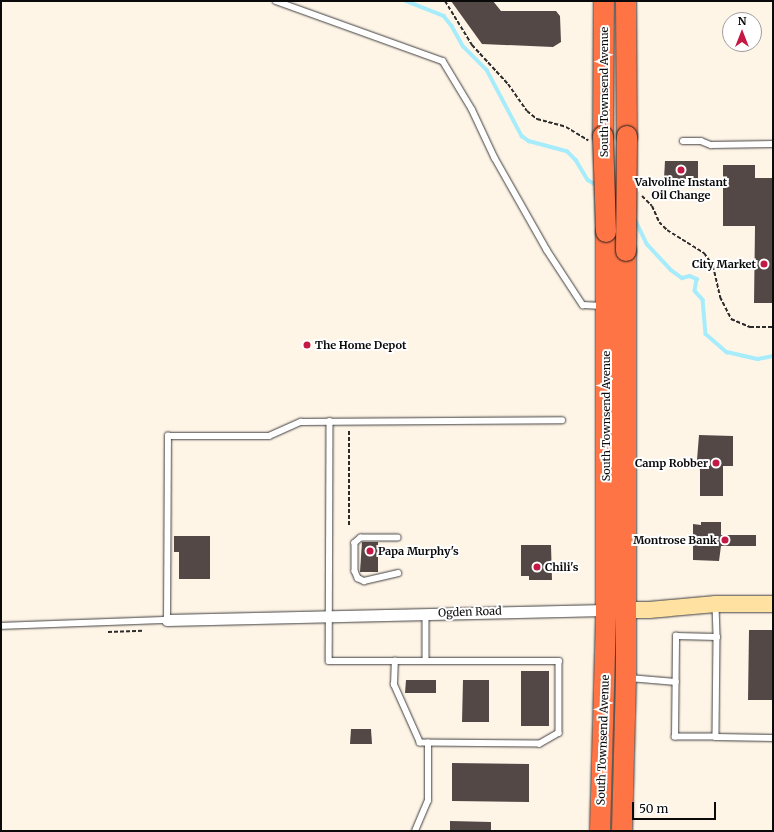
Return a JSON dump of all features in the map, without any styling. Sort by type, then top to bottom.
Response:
[{"type":"highway","name":"South Townsend Avenue","points":[[600,831],[606,610],[606,232],[603,136],[604,1]]},
{"type":"highway","name":"South Townsend Avenue","points":[[622,831],[627,610],[626,1]]},
{"type":"street","name":"Ogden Road","points":[[167,620],[426,613],[650,610],[716,604],[773,604]]},
{"type":"lane","points":[[276,1],[443,61],[472,109],[495,158],[544,244],[583,305],[606,306]]},
{"type":"lane","points":[[683,141],[701,141],[711,145],[773,144]]},
{"type":"lane","points":[[1,626],[167,620],[168,436],[269,436],[301,422],[562,420]]},
{"type":"lane","points":[[330,421],[329,661],[395,661],[559,661],[559,733],[540,744],[420,743],[394,685],[395,661]]},
{"type":"lane","points":[[398,538],[361,538],[355,543],[354,554],[355,571],[358,578],[364,581],[398,573]]},
{"type":"lane","points":[[716,604],[716,737]]},
{"type":"lane","points":[[426,613],[426,661]]},
{"type":"lane","points":[[717,637],[676,636],[675,737],[773,738]]},
{"type":"lane","points":[[626,678],[676,682]]},
{"type":"lane","points":[[415,831],[428,801],[428,744]]},
{"type":"path","points":[[349,525],[350,421]]},
{"type":"building","points":[[451,1],[493,1],[501,11],[556,11],[560,16],[561,42],[553,47],[482,44]]},
{"type":"building","name":"Valvoline Instant Oil Change","points":[[665,161],[698,161],[698,179],[664,179]]},
{"type":"building","name":"City Market","points":[[723,165],[755,165],[755,178],[773,178],[773,303],[754,303],[755,226],[723,226]]},
{"type":"building","name":"Camp Robber","points":[[699,435],[733,436],[733,466],[723,466],[723,496],[700,496],[700,471],[699,460],[697,460]]},
{"type":"building","name":"Montrose Bank","points":[[701,522],[721,522],[721,535],[756,535],[756,546],[721,546],[719,561],[693,560],[693,524],[701,525]]},
{"type":"building","points":[[174,536],[210,536],[210,579],[179,579],[179,552],[174,552]]},
{"type":"building","name":"Papa Murphy's","points":[[362,542],[378,542],[378,572],[360,572]]},
{"type":"building","name":"Chili's","points":[[521,545],[551,545],[552,580],[529,580],[529,576],[521,576]]},
{"type":"building","points":[[749,630],[773,630],[773,700],[748,700]]},
{"type":"building","points":[[521,671],[549,671],[549,726],[521,726]]},
{"type":"building","points":[[406,680],[436,680],[436,693],[405,693]]},
{"type":"building","points":[[463,680],[489,680],[489,722],[462,722]]},
{"type":"building","points":[[351,729],[371,729],[372,744],[350,744]]},
{"type":"building","points":[[452,763],[529,764],[529,802],[452,801]]},
{"type":"building","points":[[450,821],[491,822],[491,831],[450,831]]},
{"type":"waterway","points":[[406,1],[444,16],[452,26],[463,46],[487,70],[522,136],[529,141],[567,151],[576,160],[588,180],[598,186]]},
{"type":"waterway","points":[[634,217],[647,244],[671,270],[682,278],[690,276],[697,279],[695,291],[703,300],[706,334],[727,352],[758,359],[773,356]]},
{"type":"place","name":"Valvoline Instant Oil Change","points":[[681,170]]},
{"type":"place","name":"City Market","points":[[764,264]]},
{"type":"place","name":"The Home Depot","points":[[307,345]]},
{"type":"place","name":"Camp Robber","points":[[716,463]]},
{"type":"place","name":"Montrose Bank","points":[[725,540]]},
{"type":"place","name":"Papa Murphy's","points":[[370,551]]},
{"type":"place","name":"Chili's","points":[[537,567]]}]
